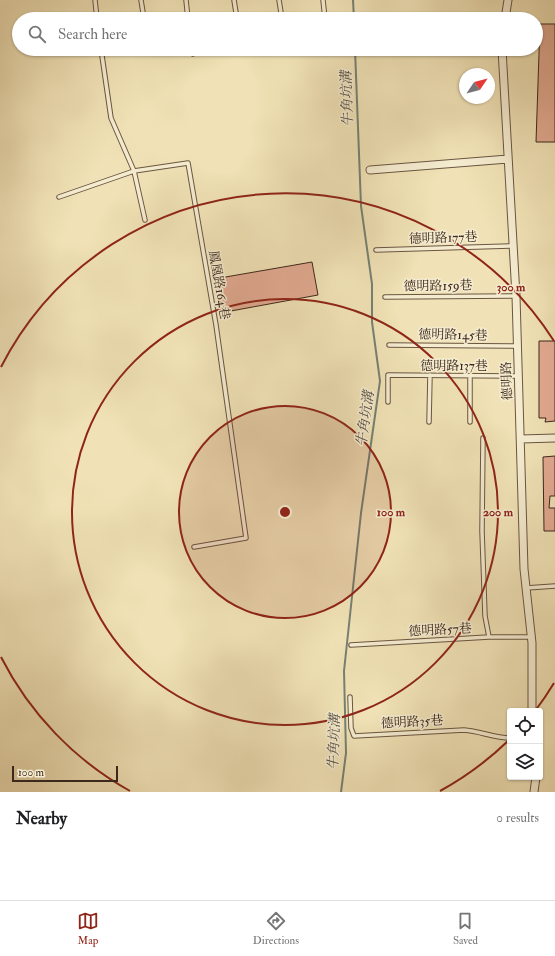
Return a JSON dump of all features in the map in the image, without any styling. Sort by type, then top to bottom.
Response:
[{"type":"street","points":[[506,12],[508,0]]},
{"type":"street","name":"德明路","points":[[502,56],[516,296],[526,588],[533,675],[532,708]]},
{"type":"street","points":[[370,170],[508,159]]},
{"type":"street","points":[[521,438],[555,438]]},
{"type":"street","points":[[534,792],[536,780]]},
{"type":"lane","points":[[94,0],[96,12]]},
{"type":"lane","points":[[141,0],[143,12]]},
{"type":"lane","points":[[186,0],[187,12]]},
{"type":"lane","points":[[234,0],[236,12]]},
{"type":"lane","points":[[279,0],[281,12]]},
{"type":"lane","points":[[323,0],[324,12]]},
{"type":"lane","points":[[102,56],[111,118],[134,171],[145,220]]},
{"type":"lane","name":"鳳凰路164巷","points":[[134,171],[188,164],[216,325],[246,538],[194,547]]},
{"type":"lane","points":[[59,197],[134,171]]},
{"type":"lane","name":"德明路177巷","points":[[376,250],[512,246]]},
{"type":"lane","name":"德明路159巷","points":[[385,297],[516,296]]},
{"type":"lane","name":"德明路145巷","points":[[389,345],[518,346]]},
{"type":"lane","name":"德明路137巷","points":[[388,402],[388,375],[519,376]]},
{"type":"lane","points":[[429,422],[430,375]]},
{"type":"lane","points":[[470,376],[470,422]]},
{"type":"lane","points":[[483,438],[482,531],[485,616],[489,637]]},
{"type":"lane","points":[[526,588],[555,586]]},
{"type":"lane","name":"德明路57巷","points":[[351,645],[489,637],[531,637]]},
{"type":"lane","name":"德明路35巷","points":[[350,697],[354,736],[464,730],[482,732],[496,738],[507,738]]},
{"type":"building","points":[[543,24],[555,24],[555,142],[536,142],[539,56],[543,56]]},
{"type":"building","points":[[312,262],[318,295],[220,313],[214,279]]},
{"type":"building","points":[[539,341],[555,341],[555,421],[545,422],[546,418],[539,418]]},
{"type":"building","points":[[555,456],[555,496],[550,496],[549,508],[555,508],[555,531],[544,531],[543,457]]},
{"type":"waterway","name":"牛角坑溝","points":[[353,0],[354,12]]},
{"type":"waterway","name":"牛角坑溝","points":[[341,792],[346,753],[344,671],[361,513],[380,381],[372,322],[372,284],[361,206],[355,56]]}]
